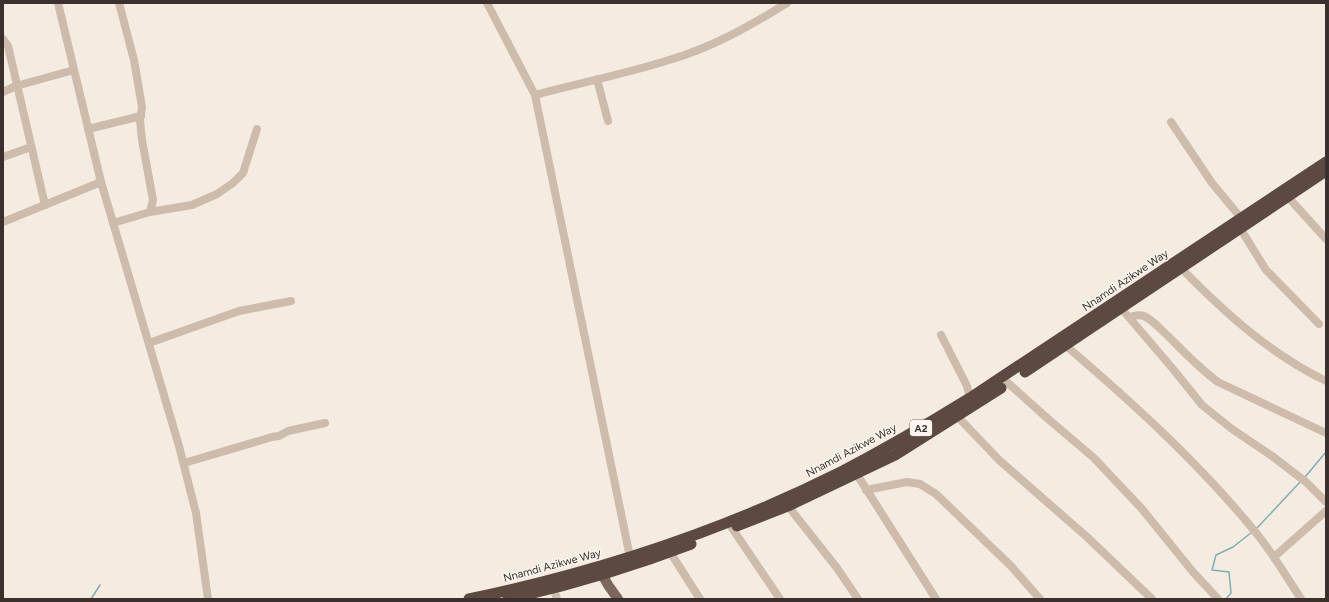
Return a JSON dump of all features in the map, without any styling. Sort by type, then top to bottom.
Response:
[{"type":"highway","name":"Nnamdi Azikwe Way","points":[[508,599],[556,594],[602,574],[670,552],[788,506],[895,455],[1008,383],[1181,268],[1326,162]]},
{"type":"highway","name":"Nnamdi Azikwe Way","points":[[469,599],[527,587],[585,571],[685,539],[790,496],[841,472],[970,398],[1241,223],[1288,196],[1326,171]]},
{"type":"main road","points":[[602,574],[618,599]]},
{"type":"street","points":[[58,3],[101,182],[184,463],[196,513],[208,599]]},
{"type":"street","points":[[119,3],[134,60],[142,107],[142,140],[153,200],[150,212]]},
{"type":"street","points":[[487,3],[535,95],[630,557]]},
{"type":"street","points":[[535,95],[670,60],[707,46],[753,24],[787,3]]},
{"type":"street","points":[[3,39],[8,46],[16,86],[45,205]]},
{"type":"street","points":[[3,92],[16,86],[74,70]]},
{"type":"street","points":[[597,79],[608,121]]},
{"type":"street","points":[[88,129],[141,116]]},
{"type":"street","points":[[1171,122],[1241,223],[1266,270],[1319,324]]},
{"type":"street","points":[[113,223],[150,212],[192,204],[218,194],[233,183],[243,173],[257,129]]},
{"type":"street","points":[[3,157],[31,146]]},
{"type":"street","points":[[3,222],[101,182]]},
{"type":"street","points":[[1288,196],[1326,239]]},
{"type":"street","points":[[1181,268],[1215,303],[1254,335],[1285,358],[1326,381]]},
{"type":"street","points":[[149,343],[239,311],[291,302]]},
{"type":"street","points":[[1121,308],[1202,405],[1232,429],[1272,456],[1306,482],[1326,502]]},
{"type":"street","points":[[1129,317],[1138,315],[1144,316],[1151,320],[1187,355],[1218,382],[1324,433]]},
{"type":"street","points":[[942,334],[970,398]]},
{"type":"street","points":[[1065,345],[1117,389],[1171,441],[1223,495],[1257,534],[1301,599]]},
{"type":"street","points":[[1008,383],[1094,458],[1142,508],[1193,572],[1218,599]]},
{"type":"street","points":[[957,416],[998,460],[1087,537],[1152,599]]},
{"type":"street","points":[[184,463],[279,436],[288,431],[325,423]]},
{"type":"street","points":[[856,474],[936,599]]},
{"type":"street","points":[[866,490],[907,482],[920,484],[936,494],[1011,566],[1040,599]]},
{"type":"street","points":[[788,506],[832,562],[858,599]]},
{"type":"street","points":[[1274,557],[1326,511]]},
{"type":"street","points":[[732,528],[780,599]]},
{"type":"street","points":[[670,552],[700,599]]},
{"type":"waterway","points":[[1326,414],[1326,429]]},
{"type":"waterway","points":[[1305,477],[1326,452]]},
{"type":"waterway","points":[[1257,528],[1301,481]]},
{"type":"waterway","points":[[1226,599],[1231,593],[1229,572],[1212,570],[1216,555],[1233,547],[1252,532]]},
{"type":"waterway","points":[[91,599],[100,585]]}]
